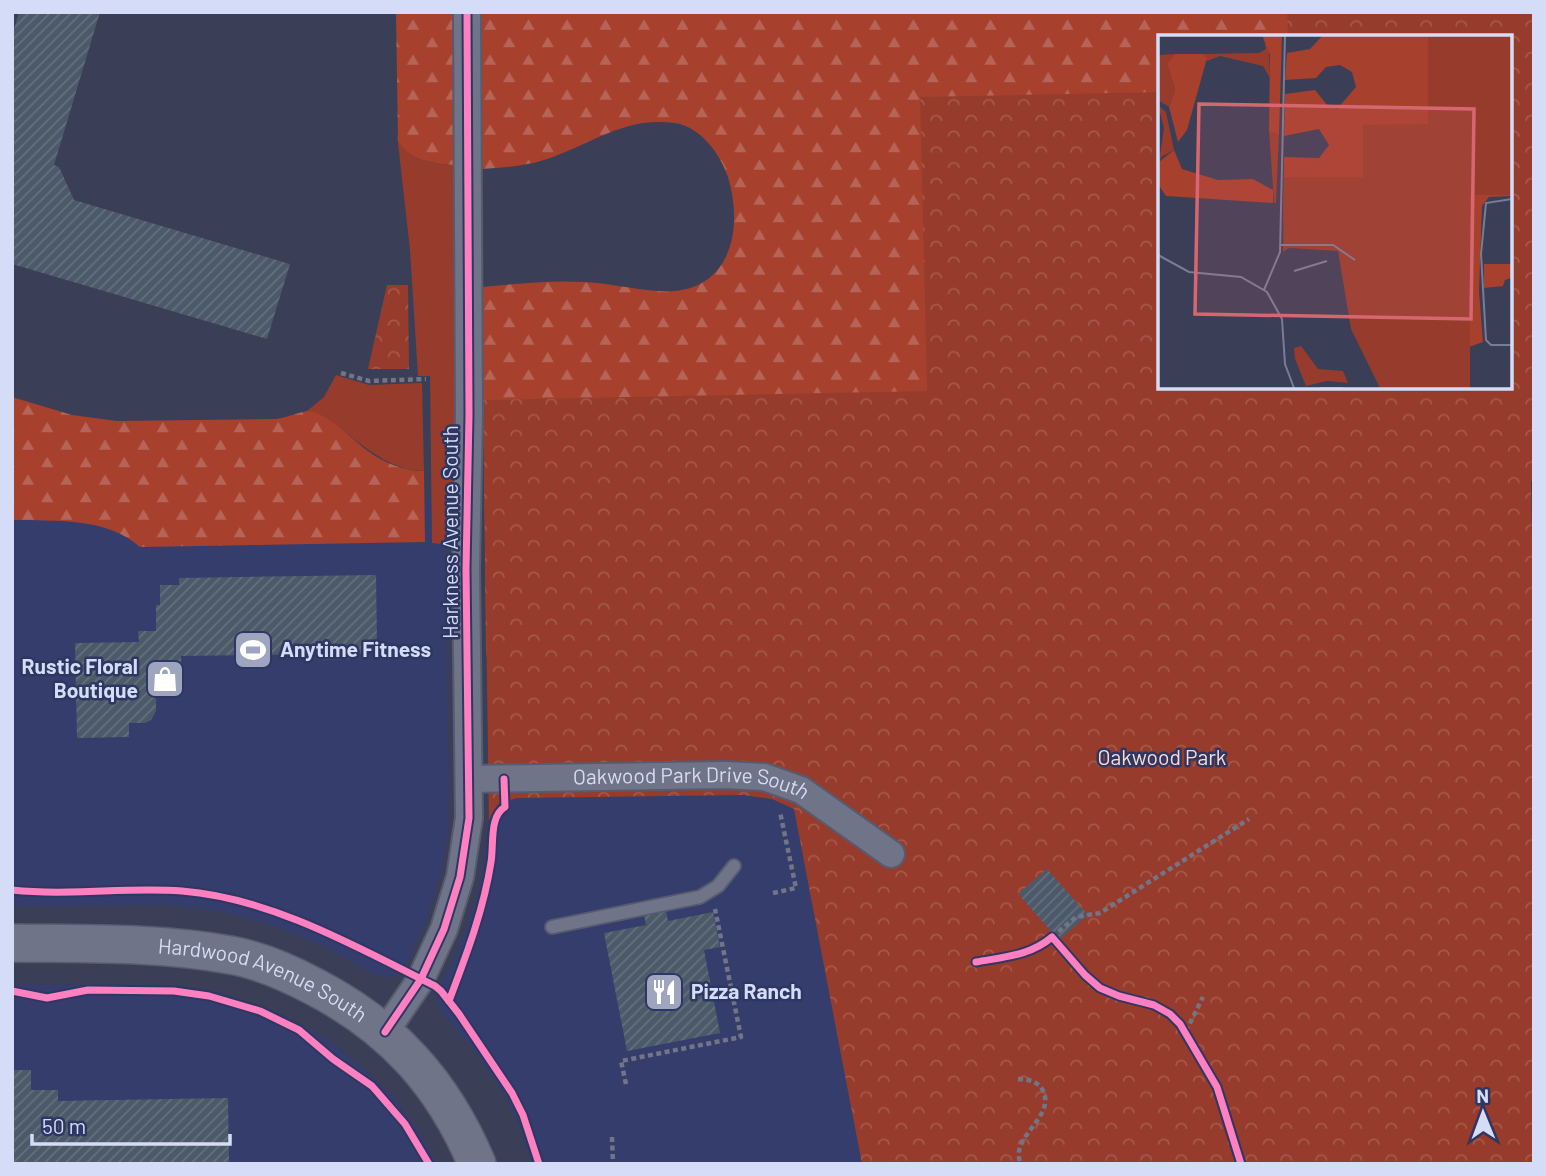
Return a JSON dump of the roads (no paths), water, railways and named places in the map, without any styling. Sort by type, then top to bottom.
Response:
[{"type":"street","name":"Harkness Avenue South","points":[[385,1032],[427,969],[452,907],[467,835],[470,779],[466,569],[469,415],[467,12]]},
{"type":"street","name":"Oakwood Park Drive South","points":[[470,779],[764,776],[801,790],[891,855]]},
{"type":"street","name":"Hardwood Avenue South","points":[[12,943],[156,946],[233,956],[296,976],[341,1000],[385,1032],[428,1078],[450,1110],[477,1164]]},
{"type":"lane","points":[[552,926],[700,897],[718,886],[734,866]]},
{"type":"place","name":"Anytime Fitness","points":[[253,650]]},
{"type":"place","name":"Rustic Floral Boutique","points":[[165,679]]},
{"type":"place","name":"Pizza Ranch","points":[[664,992]]},
{"type":"park label","name":"Oakwood Park","points":[[1162,758]]}]
